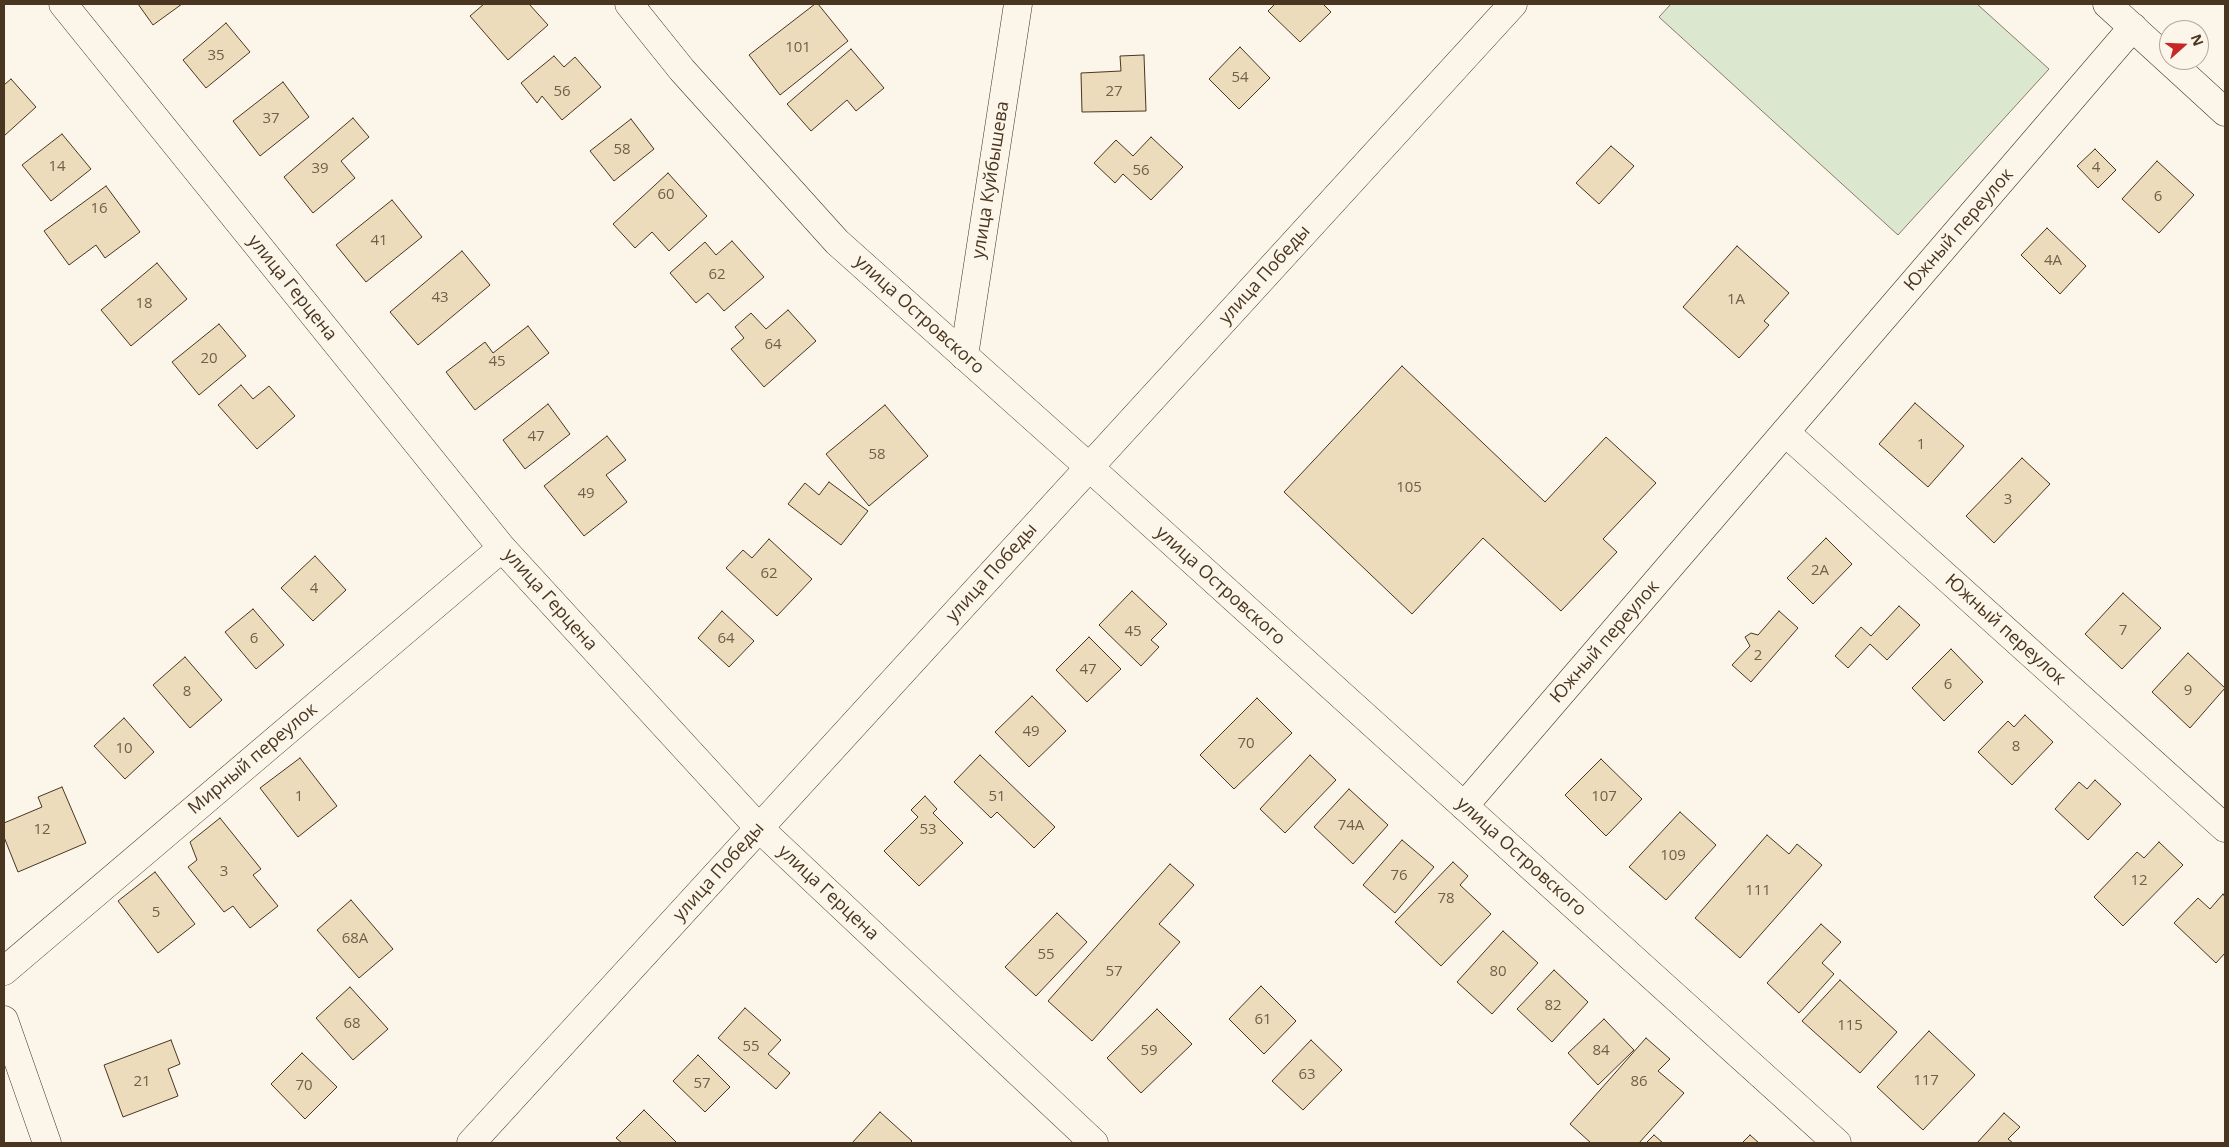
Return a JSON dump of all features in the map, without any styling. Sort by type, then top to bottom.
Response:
[{"type":"street","name":"улица Герцена","points":[[63,4],[502,548],[759,828],[1094,1143]]},
{"type":"street","name":"улица Островского","points":[[629,4],[682,70],[838,242],[1837,1143]]},
{"type":"street","name":"улица Куйбышева","points":[[964,356],[1018,4]]},
{"type":"street","name":"улица Победы","points":[[471,1143],[1513,4]]},
{"type":"street","points":[[2107,4],[2225,112]]},
{"type":"street","name":"Южный переулок","points":[[1464,806],[2133,27]]},
{"type":"street","name":"Южный переулок","points":[[1785,432],[2225,828]]},
{"type":"street","name":"Мирный переулок","points":[[4,971],[502,548]]},
{"type":"street","points":[[4,1020],[47,1143]]},
{"type":"green space","points":[[1671,4],[1977,4],[2049,69],[1898,235],[1659,17]]},
{"type":"building","points":[[138,4],[182,4],[153,25]]},
{"type":"building","points":[[484,4],[529,4],[548,25],[508,60],[470,16]]},
{"type":"building","points":[[815,4],[818,4],[848,41],[780,95],[749,55]]},
{"type":"building","points":[[1275,4],[1323,4],[1331,12],[1300,42],[1268,11]]},
{"type":"building","points":[[226,23],[250,52],[206,88],[183,60]]},
{"type":"building","points":[[1240,47],[1270,78],[1239,109],[1209,79]]},
{"type":"building","points":[[851,49],[884,88],[856,111],[847,100],[811,131],[787,104]]},
{"type":"building","points":[[1144,55],[1146,111],[1082,112],[1081,73],[1121,71],[1120,56]]},
{"type":"building","points":[[554,56],[564,67],[575,57],[601,87],[562,120],[542,96],[537,103],[521,83]]},
{"type":"building","points":[[11,79],[36,107],[4,136],[4,85]]},
{"type":"building","points":[[283,82],[309,117],[260,156],[233,121]]},
{"type":"building","points":[[353,118],[369,137],[341,161],[355,178],[313,213],[284,177]]},
{"type":"building","points":[[631,119],[654,149],[614,181],[590,151]]},
{"type":"building","points":[[62,134],[91,169],[51,201],[22,165]]},
{"type":"building","points":[[1151,137],[1183,167],[1151,200],[1123,174],[1115,183],[1094,163],[1116,140],[1133,156]]},
{"type":"building","points":[[1611,146],[1634,166],[1599,204],[1576,183]]},
{"type":"building","points":[[2095,149],[2116,170],[2098,188],[2077,166]]},
{"type":"building","points":[[2157,161],[2194,195],[2159,233],[2122,199]]},
{"type":"building","points":[[668,173],[707,216],[669,251],[652,232],[635,248],[613,224]]},
{"type":"building","points":[[106,186],[140,232],[105,258],[96,245],[69,265],[44,231]]},
{"type":"building","points":[[392,200],[422,237],[366,282],[336,245]]},
{"type":"building","points":[[2047,228],[2086,266],[2060,294],[2021,255]]},
{"type":"building","points":[[732,241],[764,277],[724,311],[708,293],[696,303],[670,273],[705,242],[716,255]]},
{"type":"building","points":[[1737,246],[1789,293],[1764,321],[1769,325],[1739,358],[1683,307]]},
{"type":"building","points":[[462,251],[490,285],[418,345],[390,312]]},
{"type":"building","points":[[157,263],[187,299],[131,346],[101,310]]},
{"type":"building","points":[[788,310],[816,341],[764,387],[731,349],[744,338],[735,327],[751,313],[766,329]]},
{"type":"building","points":[[219,324],[246,356],[199,395],[172,362]]},
{"type":"building","points":[[528,326],[549,353],[475,410],[446,372],[485,342],[493,353]]},
{"type":"building","points":[[1402,366],[1545,502],[1606,437],[1656,483],[1603,539],[1617,552],[1561,611],[1483,538],[1412,614],[1284,492]]},
{"type":"building","points":[[241,385],[253,399],[269,386],[295,416],[257,449],[218,405]]},
{"type":"building","points":[[1915,403],[1964,446],[1928,487],[1879,444]]},
{"type":"building","points":[[548,404],[570,434],[525,469],[503,440]]},
{"type":"building","points":[[885,405],[928,456],[869,506],[826,454]]},
{"type":"building","points":[[607,436],[626,460],[606,475],[627,502],[584,536],[544,486]]},
{"type":"building","points":[[2022,458],[2050,484],[1994,543],[1966,516]]},
{"type":"building","points":[[829,482],[868,511],[841,545],[788,504],[805,483],[819,495]]},
{"type":"building","points":[[1826,538],[1852,564],[1813,604],[1787,578]]},
{"type":"building","points":[[769,539],[812,579],[777,616],[726,568],[743,550],[752,558]]},
{"type":"building","points":[[315,556],[346,590],[313,621],[281,588]]},
{"type":"building","points":[[1132,591],[1167,624],[1151,640],[1159,647],[1141,666],[1099,625]]},
{"type":"building","points":[[2123,593],[2161,628],[2122,669],[2085,634]]},
{"type":"building","points":[[1899,606],[1920,625],[1887,660],[1870,644],[1848,668],[1835,656],[1861,627],[1871,636]]},
{"type":"building","points":[[253,609],[284,645],[256,669],[225,632]]},
{"type":"building","points":[[722,611],[754,641],[729,667],[698,638]]},
{"type":"building","points":[[1779,611],[1798,628],[1751,682],[1732,665],[1750,646],[1745,637],[1751,633],[1758,635]]},
{"type":"building","points":[[1089,637],[1121,669],[1087,702],[1056,670]]},
{"type":"building","points":[[1951,649],[1983,682],[1944,721],[1912,688]]},
{"type":"building","points":[[2188,653],[2225,688],[2190,728],[2152,692]]},
{"type":"building","points":[[185,657],[222,700],[190,728],[153,685]]},
{"type":"building","points":[[1032,696],[1066,731],[1029,767],[995,732]]},
{"type":"building","points":[[1257,698],[1292,733],[1234,789],[1200,755]]},
{"type":"building","points":[[2025,715],[2053,742],[2012,785],[1978,752],[2008,721],[2014,727]]},
{"type":"building","points":[[124,718],[154,752],[125,779],[94,746]]},
{"type":"building","points":[[980,755],[1055,827],[1034,848],[997,812],[991,818],[954,782]]},
{"type":"building","points":[[1310,755],[1336,780],[1285,833],[1260,809]]},
{"type":"building","points":[[300,758],[337,806],[298,837],[260,788]]},
{"type":"building","points":[[1601,759],[1642,799],[1606,836],[1565,795]]},
{"type":"building","points":[[2095,780],[2121,804],[2088,840],[2055,809],[2079,782],[2087,789]]},
{"type":"building","points":[[62,787],[86,843],[18,872],[4,837],[4,823],[42,807],[38,797]]},
{"type":"building","points":[[1349,789],[1388,825],[1353,864],[1314,827]]},
{"type":"building","points":[[925,796],[937,809],[933,813],[963,843],[919,886],[884,851],[918,817],[911,810]]},
{"type":"building","points":[[1680,812],[1716,845],[1666,900],[1629,867]]},
{"type":"building","points":[[220,818],[261,869],[253,875],[278,906],[250,928],[233,906],[224,912],[188,867],[197,860],[190,842]]},
{"type":"building","points":[[1767,835],[1789,854],[1797,844],[1822,865],[1740,958],[1695,918]]},
{"type":"building","points":[[1402,840],[1434,867],[1395,913],[1363,885]]},
{"type":"building","points":[[2159,842],[2183,865],[2123,926],[2094,897],[2137,852],[2144,858]]},
{"type":"building","points":[[1453,862],[1468,876],[1460,885],[1491,914],[1441,966],[1395,922]]},
{"type":"building","points":[[1170,864],[1194,885],[1159,924],[1180,942],[1092,1041],[1048,1001]]},
{"type":"building","points":[[155,872],[195,924],[158,953],[118,901]]},
{"type":"building","points":[[2223,894],[2225,897],[2225,953],[2216,963],[2174,923],[2198,898],[2210,909]]},
{"type":"building","points":[[351,900],[393,949],[359,978],[317,930]]},
{"type":"building","points":[[1057,913],[1087,942],[1036,996],[1005,967]]},
{"type":"building","points":[[1821,924],[1841,942],[1822,963],[1834,974],[1799,1013],[1767,983]]},
{"type":"building","points":[[1503,931],[1538,963],[1492,1014],[1457,982]]},
{"type":"building","points":[[1554,970],[1588,1002],[1552,1042],[1517,1009]]},
{"type":"building","points":[[1840,980],[1897,1032],[1860,1073],[1802,1021]]},
{"type":"building","points":[[1261,986],[1296,1021],[1264,1054],[1229,1019]]},
{"type":"building","points":[[350,987],[388,1029],[353,1060],[316,1018]]},
{"type":"building","points":[[745,1008],[781,1040],[768,1054],[790,1073],[776,1089],[718,1038]]},
{"type":"building","points":[[1157,1009],[1192,1044],[1141,1093],[1107,1058]]},
{"type":"building","points":[[1604,1019],[1634,1050],[1598,1085],[1568,1053]]},
{"type":"building","points":[[1929,1031],[1975,1075],[1923,1130],[1877,1087]]},
{"type":"building","points":[[1646,1038],[1670,1059],[1658,1071],[1684,1093],[1639,1143],[1591,1143],[1570,1124]]},
{"type":"building","points":[[171,1040],[180,1064],[168,1069],[178,1096],[123,1117],[104,1065]]},
{"type":"building","points":[[1311,1040],[1342,1070],[1303,1110],[1272,1081]]},
{"type":"building","points":[[302,1053],[337,1087],[305,1119],[271,1084]]},
{"type":"building","points":[[698,1055],[730,1087],[705,1112],[673,1081]]},
{"type":"building","points":[[644,1110],[677,1143],[622,1143],[616,1138]]},
{"type":"building","points":[[880,1112],[912,1141],[910,1143],[852,1143]]},
{"type":"building","points":[[2004,1113],[2020,1127],[2008,1139],[2013,1143],[1977,1143]]},
{"type":"building","points":[[1654,1135],[1663,1143],[1646,1143]]},
{"type":"building","points":[[1750,1135],[1759,1143],[1742,1143]]}]
